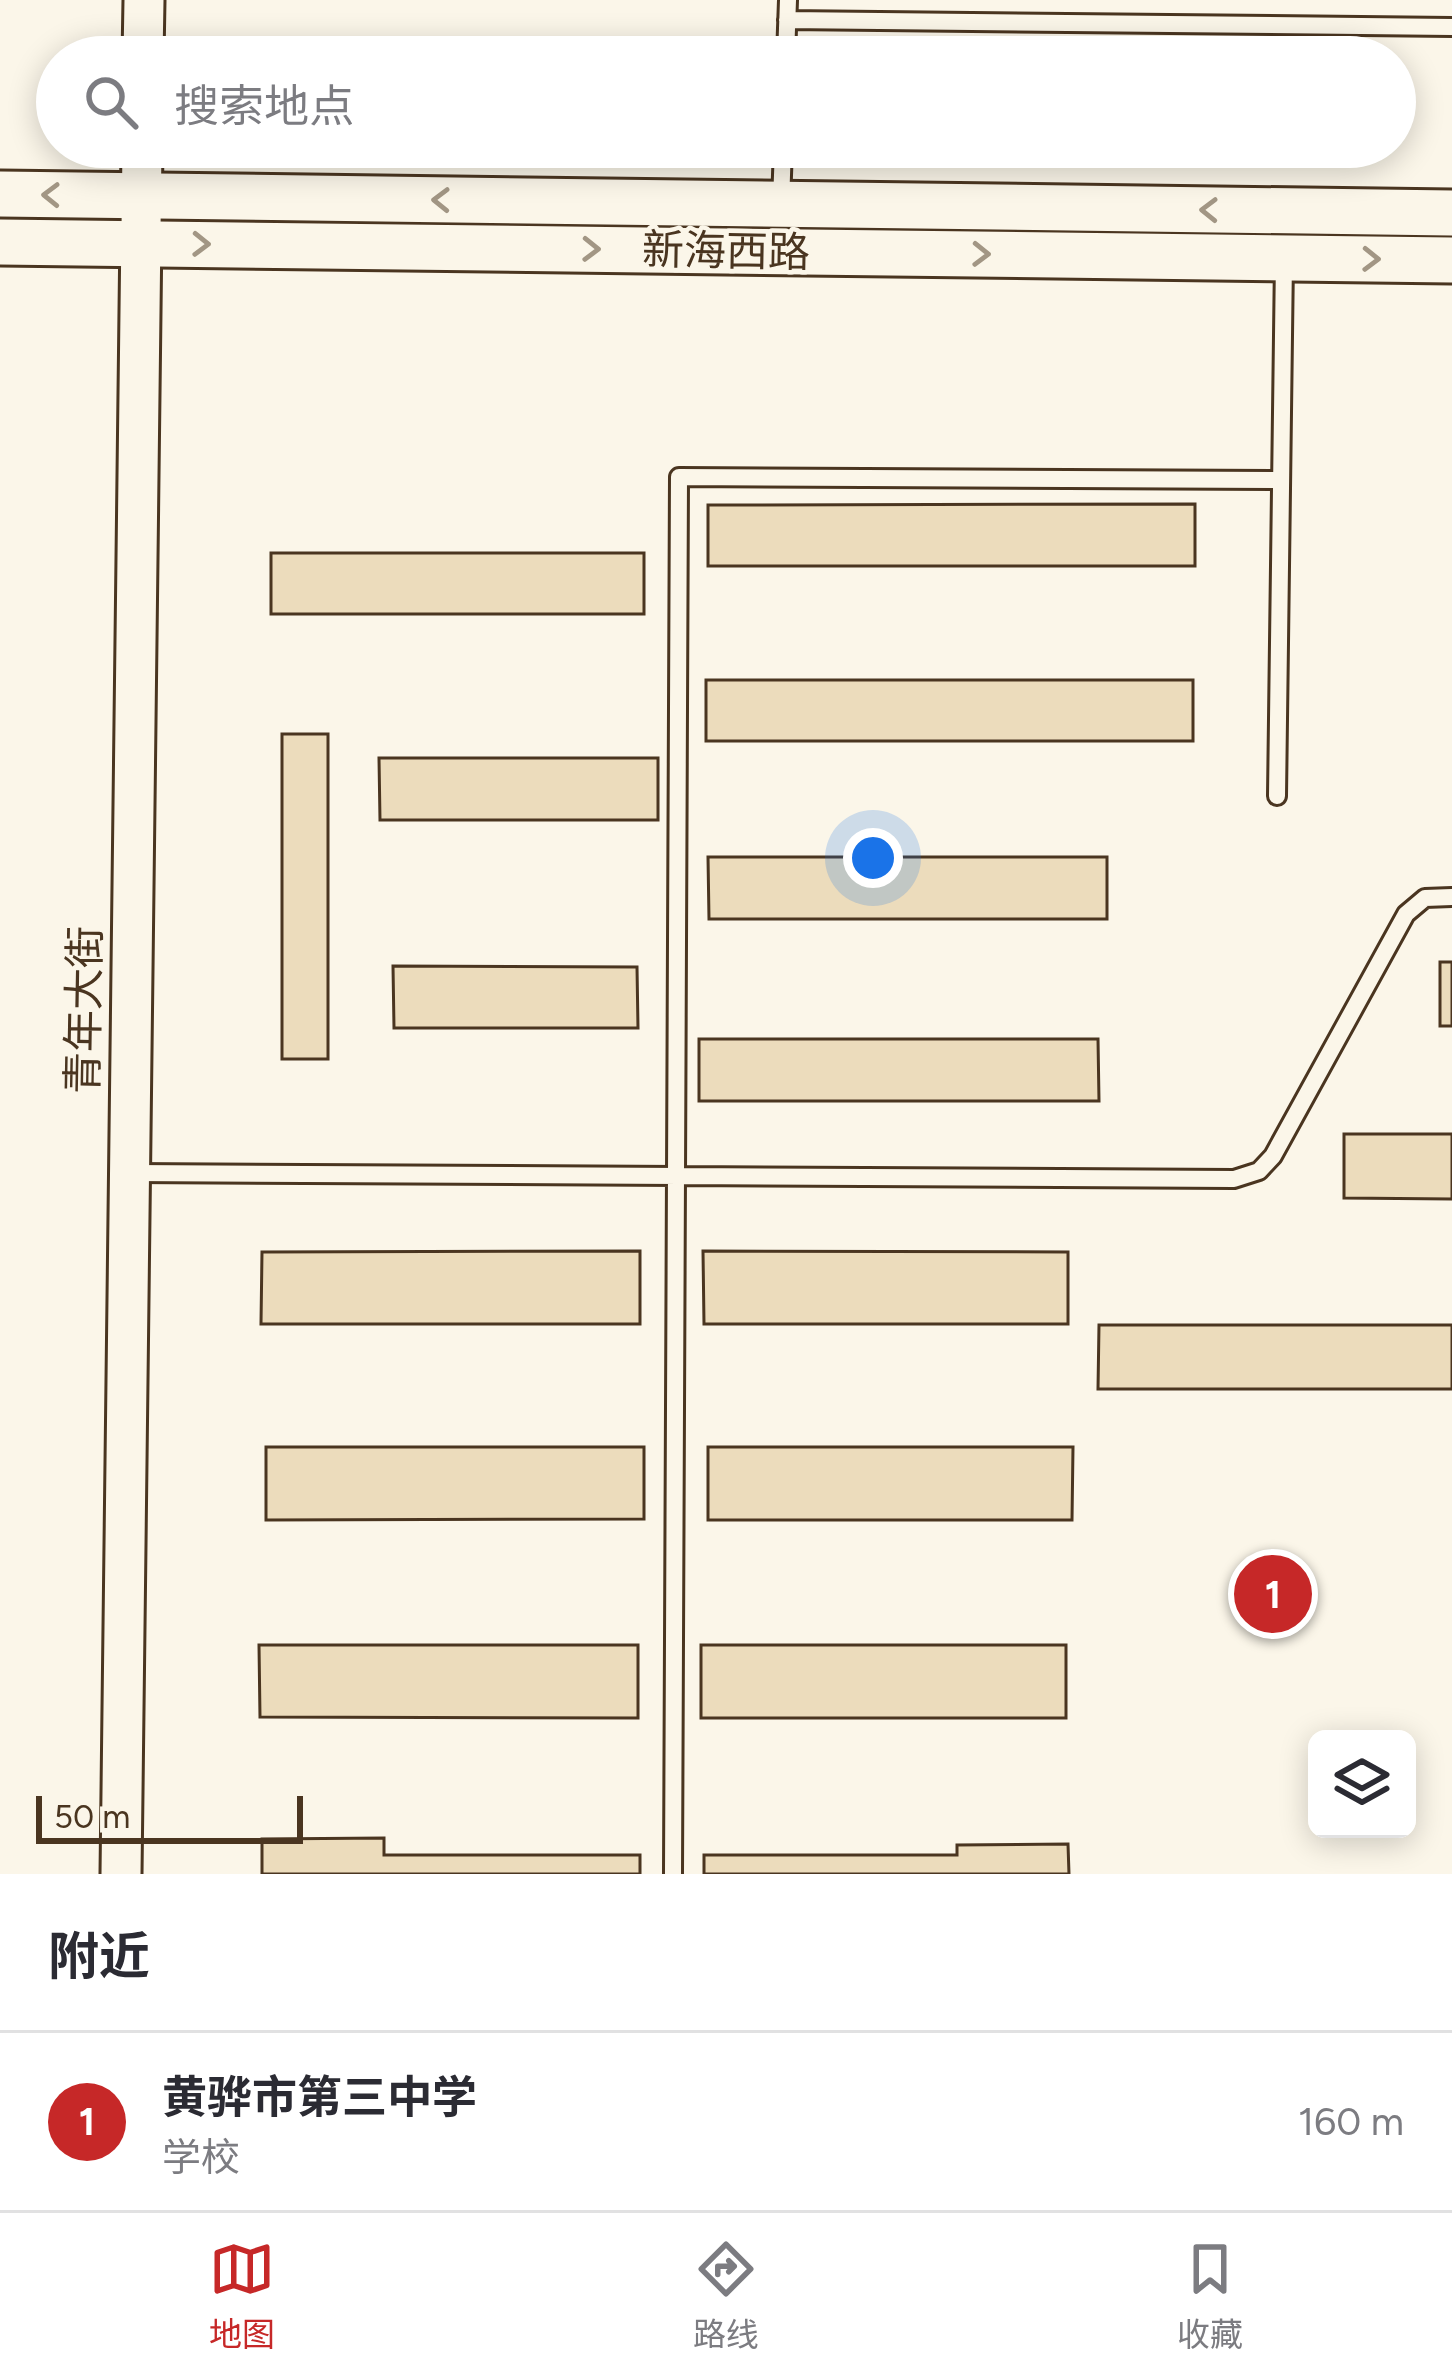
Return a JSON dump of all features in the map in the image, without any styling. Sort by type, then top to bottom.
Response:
[{"type":"main road","name":"新海西路","points":[[0,194],[1452,213]]},
{"type":"main road","name":"新海西路","points":[[0,242],[1452,260]]},
{"type":"street","points":[[143,36],[144,0]]},
{"type":"street","name":"青年大街","points":[[122,1874],[142,168]]},
{"type":"lane","points":[[787,36],[788,0]]},
{"type":"lane","points":[[788,20],[1452,27]]},
{"type":"lane","points":[[781,204],[782,168]]},
{"type":"lane","points":[[1277,796],[1284,258]]},
{"type":"lane","points":[[673,1874],[679,477],[1281,480]]},
{"type":"lane","points":[[130,1173],[1234,1179],[1259,1171],[1273,1156],[1406,914],[1425,898],[1452,897]]},
{"type":"building","points":[[1195,504],[1195,566],[708,566],[708,505]]},
{"type":"building","points":[[271,553],[644,553],[644,614],[271,614]]},
{"type":"building","points":[[706,680],[1193,680],[1193,741],[706,741]]},
{"type":"building","points":[[282,734],[328,734],[328,1059],[282,1059]]},
{"type":"building","points":[[379,758],[658,758],[658,820],[380,820]]},
{"type":"building","points":[[708,857],[1107,857],[1107,919],[709,919]]},
{"type":"building","points":[[1440,962],[1452,962],[1452,1026],[1440,1026]]},
{"type":"building","points":[[393,966],[637,967],[638,1028],[394,1028]]},
{"type":"building","points":[[699,1039],[1098,1039],[1099,1101],[699,1101]]},
{"type":"building","points":[[1344,1134],[1452,1134],[1452,1199],[1344,1198]]},
{"type":"building","points":[[640,1251],[640,1324],[261,1324],[262,1252]]},
{"type":"building","points":[[703,1251],[1068,1252],[1068,1324],[704,1324]]},
{"type":"building","points":[[1099,1325],[1452,1325],[1452,1389],[1098,1389]]},
{"type":"building","points":[[266,1447],[644,1447],[644,1519],[266,1520]]},
{"type":"building","points":[[708,1447],[1073,1447],[1072,1520],[708,1520]]},
{"type":"building","points":[[259,1645],[638,1645],[638,1718],[260,1717]]},
{"type":"building","points":[[701,1645],[1066,1645],[1066,1718],[701,1718]]},
{"type":"building","points":[[384,1838],[384,1855],[640,1855],[640,1874],[262,1874],[262,1839]]},
{"type":"building","points":[[1068,1844],[1069,1874],[704,1874],[704,1855],[957,1855],[957,1845]]},
{"type":"place","name":"黄骅市第三中学","points":[[1273,1594]]}]
